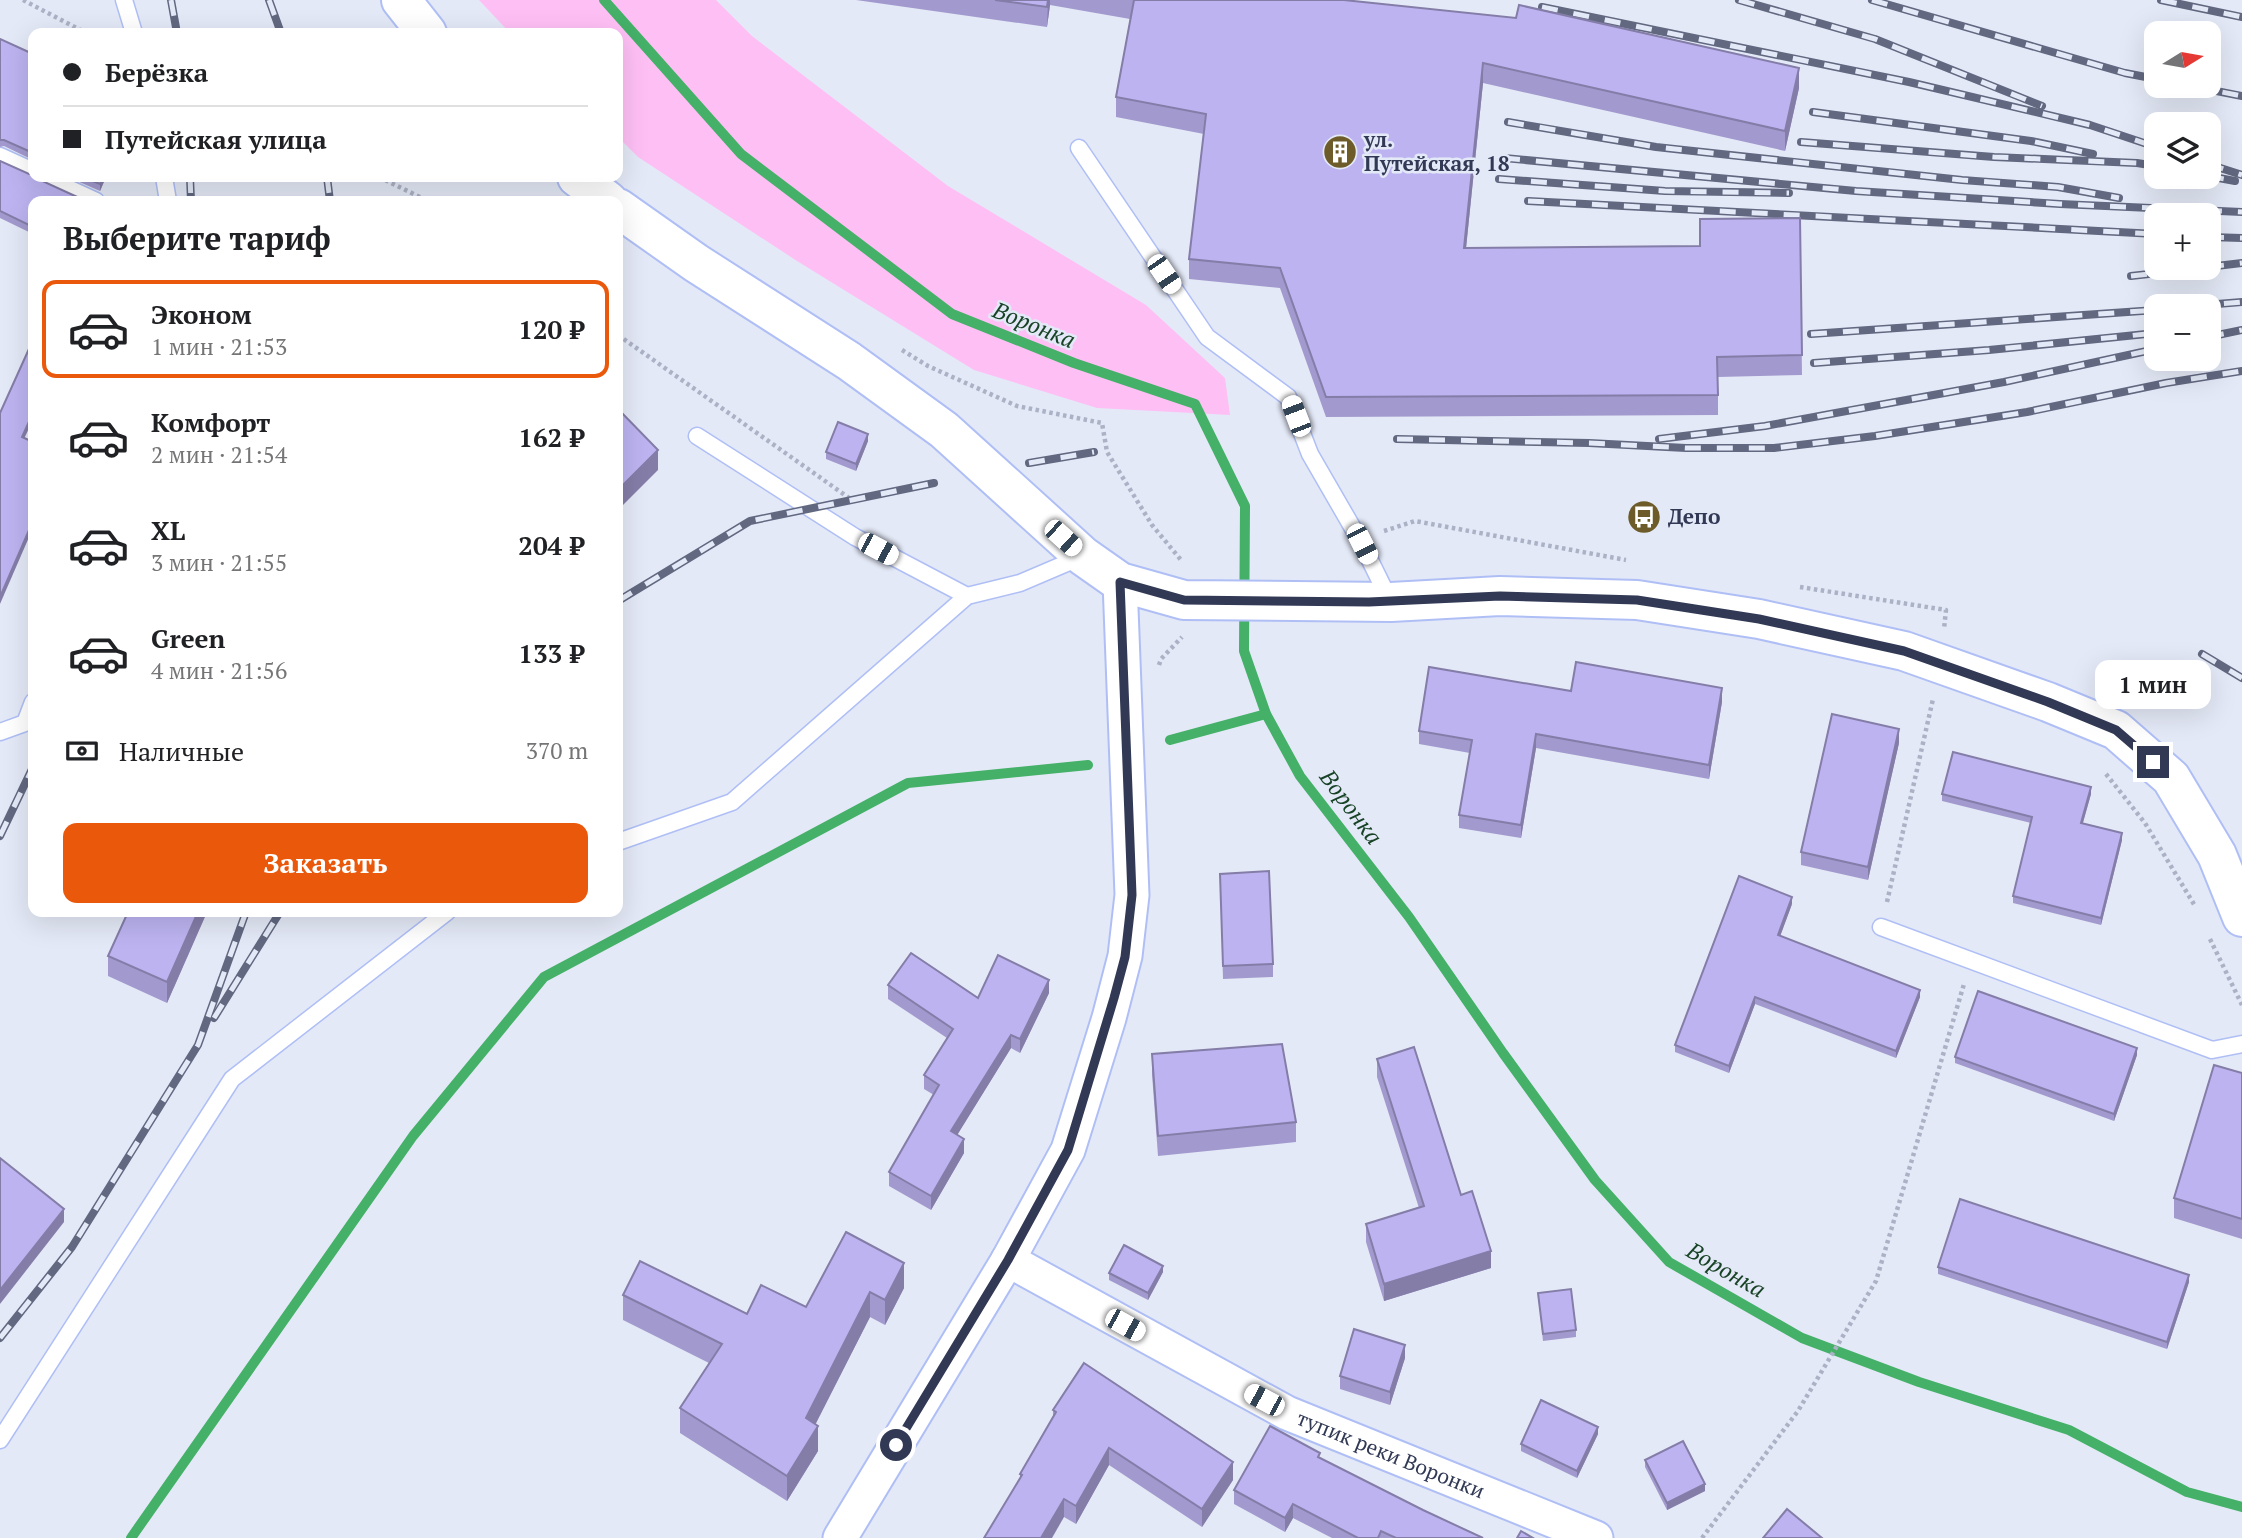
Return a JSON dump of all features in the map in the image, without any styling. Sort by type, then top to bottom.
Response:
[{"type":"street","points":[[401,0],[423,28]]},
{"type":"street","points":[[584,182],[602,196]]},
{"type":"street","points":[[623,212],[696,263],[849,361],[944,430],[1083,555],[1120,582],[1184,600],[1305,603],[1500,596],[1623,600],[1759,619],[1904,651],[2048,702],[2116,730],[2171,778],[2217,855],[2242,917]]},
{"type":"street","points":[[840,1538],[1008,1260],[1068,1150],[1109,1018],[1125,957],[1132,895],[1120,582]]},
{"type":"street","name":"тупик реки Воронки","points":[[1008,1260],[1287,1413],[1596,1538]]},
{"type":"lane","points":[[124,0],[132,28]]},
{"type":"lane","points":[[1079,148],[1207,337],[1288,397],[1310,454],[1362,544],[1391,601]]},
{"type":"lane","points":[[0,156],[28,169]]},
{"type":"lane","points":[[55,182],[85,196]]},
{"type":"lane","points":[[697,436],[855,537],[967,596]]},
{"type":"lane","points":[[623,840],[732,802],[967,596],[1020,583],[1083,555]]},
{"type":"lane","points":[[0,732],[24,723],[28,714]]},
{"type":"lane","points":[[0,1440],[232,1079],[441,917]]},
{"type":"lane","points":[[1881,927],[2212,1050],[2242,1044]]},
{"type":"path","points":[[23,0],[76,28]]},
{"type":"path","points":[[389,182],[418,196]]},
{"type":"path","points":[[623,339],[852,500],[855,537]]},
{"type":"path","points":[[894,345],[928,366],[1017,406],[1102,423],[1107,452],[1152,525],[1182,561]]},
{"type":"path","points":[[1881,927],[1936,687]]},
{"type":"path","points":[[2102,769],[2145,823],[2199,915]]},
{"type":"path","points":[[2205,927],[2242,1005]]},
{"type":"path","points":[[1702,1538],[1798,1411],[1876,1281],[1971,960]]},
{"type":"shaded area","points":[[479,0],[716,0],[752,36],[948,186],[1146,305],[1225,378],[1230,415],[1097,408],[974,370],[797,261],[638,157],[623,142],[623,28],[505,28]]},
{"type":"building","points":[[995,0],[1048,0],[1047,7]]},
{"type":"building","points":[[1134,0],[1344,0],[1516,18],[1519,5],[1799,68],[1785,131],[1483,63],[1464,248],[1700,246],[1700,219],[1800,218],[1802,355],[1717,357],[1718,395],[1326,397],[1280,268],[1189,259],[1206,114],[1116,97]]},
{"type":"building","points":[[0,39],[28,52],[28,151],[0,140]]},
{"type":"building","points":[[0,161],[28,174],[28,182],[44,182],[75,196],[28,196],[28,225],[0,211]]},
{"type":"building","points":[[28,351],[28,424],[22,437],[28,440],[28,533],[0,597],[0,413]]},
{"type":"building","points":[[623,414],[658,450],[623,485]]},
{"type":"building","points":[[838,422],[868,434],[856,464],[826,452]]},
{"type":"building","points":[[1576,662],[1722,688],[1709,765],[1536,734],[1521,825],[1459,815],[1472,740],[1419,731],[1429,667],[1571,691]]},
{"type":"building","points":[[1832,714],[1899,729],[1868,867],[1801,852]]},
{"type":"building","points":[[1953,752],[2091,787],[2081,823],[2122,833],[2101,918],[2013,896],[2032,817],[1942,794]]},
{"type":"building","points":[[1269,871],[1273,964],[1223,966],[1220,874]]},
{"type":"building","points":[[1739,876],[1792,897],[1778,935],[1920,990],[1896,1051],[1755,997],[1729,1066],[1675,1045]]},
{"type":"building","points":[[126,917],[196,917],[167,982],[108,956]]},
{"type":"building","points":[[911,953],[978,998],[998,955],[1049,980],[1020,1039],[1011,1035],[951,1131],[964,1139],[931,1196],[889,1172],[939,1085],[924,1075],[953,1029],[888,985]]},
{"type":"building","points":[[1978,991],[2137,1048],[2114,1114],[1955,1057]]},
{"type":"building","points":[[1282,1044],[1296,1122],[1158,1136],[1152,1054]]},
{"type":"building","points":[[1414,1047],[1461,1195],[1472,1191],[1491,1251],[1384,1284],[1366,1224],[1424,1206],[1377,1059]]},
{"type":"building","points":[[2214,1065],[2242,1073],[2242,1219],[2174,1198]]},
{"type":"building","points":[[0,1158],[64,1209],[0,1290]]},
{"type":"building","points":[[1960,1199],[2189,1275],[2167,1342],[1938,1267]]},
{"type":"building","points":[[846,1232],[904,1263],[885,1300],[870,1292],[806,1418],[818,1426],[787,1476],[680,1408],[722,1344],[623,1295],[640,1261],[747,1314],[761,1285],[806,1307]]},
{"type":"building","points":[[1124,1245],[1163,1266],[1148,1293],[1109,1273]]},
{"type":"building","points":[[1571,1289],[1576,1330],[1543,1334],[1538,1293]]},
{"type":"building","points":[[1354,1329],[1405,1345],[1390,1392],[1340,1376]]},
{"type":"building","points":[[1084,1363],[1233,1462],[1202,1509],[1109,1448],[1076,1506],[1064,1499],[1041,1538],[984,1538],[1056,1412],[1053,1410]]},
{"type":"building","points":[[1541,1400],[1598,1427],[1577,1471],[1521,1444]]},
{"type":"building","points":[[1270,1426],[1320,1453],[1318,1457],[1483,1538],[1396,1538],[1381,1531],[1378,1538],[1358,1538],[1293,1504],[1285,1518],[1234,1490]]},
{"type":"building","points":[[1683,1441],[1705,1484],[1667,1503],[1645,1460]]},
{"type":"building","points":[[1787,1509],[1822,1538],[1763,1538]]},
{"type":"building","points":[[1521,1531],[1533,1538],[1517,1538]]},
{"type":"waterway","name":"Воронка","points":[[604,0],[741,154],[952,314],[1074,363],[1195,404],[1245,506],[1244,651],[1266,714],[1300,776],[1409,917],[1595,1180],[1669,1262],[1802,1338],[1919,1382],[2069,1430],[2187,1492],[2242,1507]]},
{"type":"waterway","points":[[1170,740],[1266,714]]},
{"type":"waterway","points":[[131,1538],[413,1136],[544,977],[908,783],[1088,765]]},
{"type":"railway","points":[[171,0],[176,28]]},
{"type":"railway","points":[[269,0],[279,28]]},
{"type":"railway","points":[[1739,0],[1875,39],[2042,106]]},
{"type":"railway","points":[[1872,0],[2144,77]]},
{"type":"railway","points":[[2161,0],[2242,17]]},
{"type":"railway","points":[[1542,7],[1909,82],[2090,125],[2144,143]]},
{"type":"railway","points":[[2221,92],[2242,96]]},
{"type":"railway","points":[[1813,112],[2031,141],[2093,154]]},
{"type":"railway","points":[[1508,122],[1656,147],[1962,180],[2058,187],[2119,198]]},
{"type":"railway","points":[[1801,142],[1994,157],[2144,164]]},
{"type":"railway","points":[[1504,158],[1856,191],[2242,212]]},
{"type":"railway","points":[[2221,168],[2242,175]]},
{"type":"railway","points":[[2221,178],[2235,181]]},
{"type":"railway","points":[[1499,179],[1665,191],[1789,193]]},
{"type":"railway","points":[[190,182],[191,196]]},
{"type":"railway","points":[[328,182],[329,196]]},
{"type":"railway","points":[[1528,201],[2144,233]]},
{"type":"railway","points":[[2221,237],[2242,238]]},
{"type":"railway","points":[[2221,265],[2242,263]]},
{"type":"railway","points":[[2131,276],[2144,275]]},
{"type":"railway","points":[[2221,304],[2242,302]]},
{"type":"railway","points":[[1811,334],[2144,311]]},
{"type":"railway","points":[[2221,334],[2242,330]]},
{"type":"railway","points":[[1814,363],[1989,350],[2144,334]]},
{"type":"railway","points":[[1659,439],[1765,426],[2004,382],[2144,352]]},
{"type":"railway","points":[[1397,439],[1686,448],[1774,448],[1875,436],[2027,412],[2166,383],[2242,371]]},
{"type":"railway","points":[[1029,463],[1094,452]]},
{"type":"railway","points":[[623,598],[750,521],[934,483]]},
{"type":"railway","points":[[2202,654],[2242,678]]},
{"type":"railway","points":[[0,836],[28,777]]},
{"type":"railway","points":[[0,1338],[72,1247],[198,1045],[244,917]]},
{"type":"railway","points":[[214,1018],[277,917]]},
{"type":"place","name":"ул. Путейская, 18","points":[[1340,152]]},
{"type":"place","name":"Депо","points":[[1644,517]]},
{"type":"route","points":[[896,1445],[1008,1260],[1068,1150],[1125,957],[1132,895],[1120,582],[1184,600],[1305,603],[1500,596],[1637,600],[1759,619],[1904,651],[2048,702],[2116,730],[2153,762]]}]
